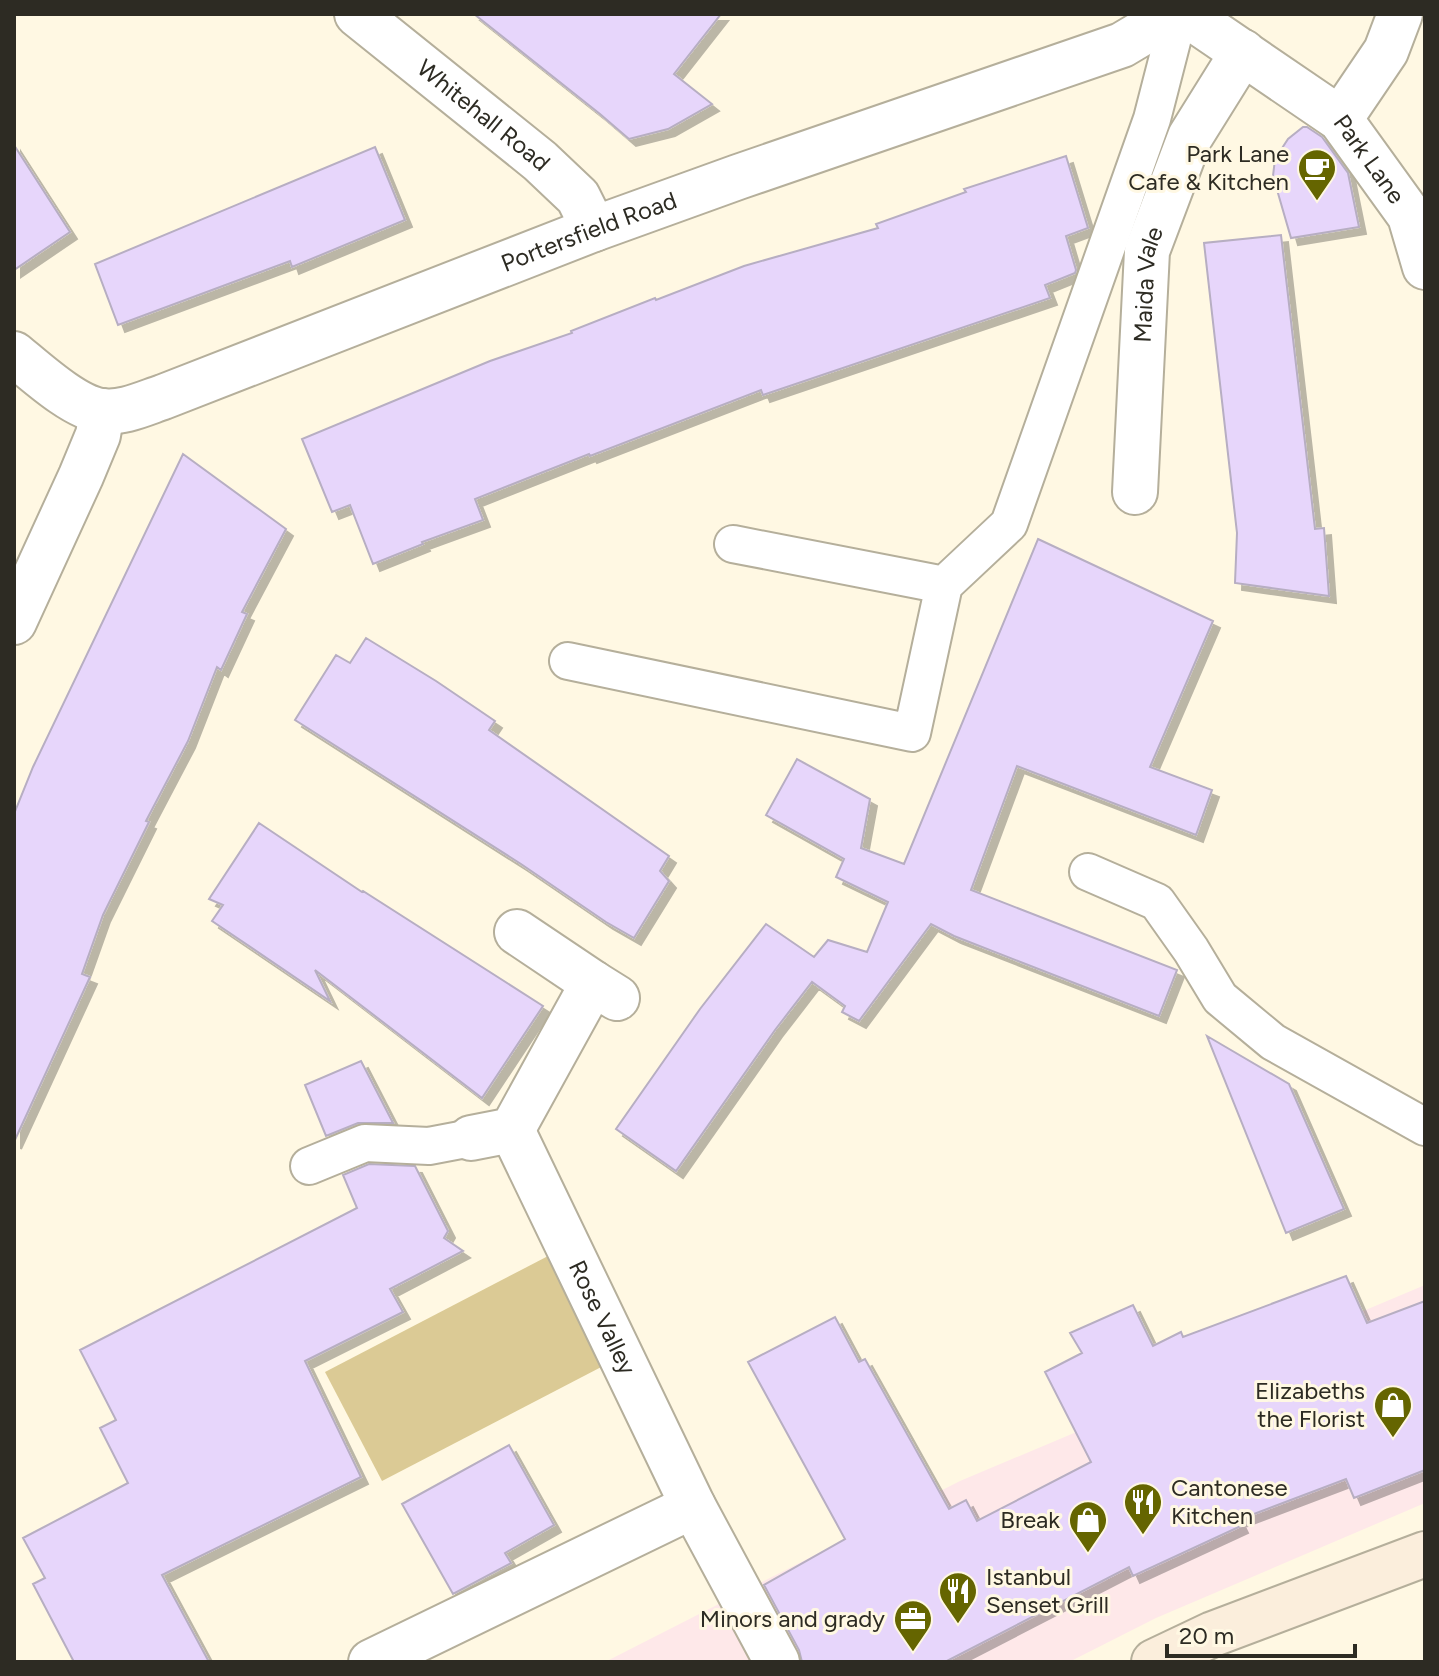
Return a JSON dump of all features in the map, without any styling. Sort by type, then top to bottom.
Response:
[{"type":"street","name":"Whitehall Road","points":[[357,14],[540,161],[578,197],[594,229]]},
{"type":"street","name":"Portersfield Road","points":[[102,411],[125,409],[163,397],[594,229],[1122,45],[1176,14]]},
{"type":"street","points":[[1186,14],[1340,119]]},
{"type":"street","name":"Park Lane","points":[[1400,14],[1386,51],[1340,119],[1410,216],[1425,267]]},
{"type":"street","name":"Maida Vale","points":[[1135,492],[1147,251],[1190,137],[1243,52]]},
{"type":"street","points":[[14,354],[75,401],[102,411],[98,435],[14,622]]},
{"type":"street","points":[[471,1138],[512,1130],[605,990],[517,932]]},
{"type":"street","name":"Rose Valley","points":[[512,1130],[693,1506],[777,1662]]},
{"type":"street","points":[[371,1662],[693,1506]]},
{"type":"street","points":[[1154,1662],[1213,1634],[1425,1554]]},
{"type":"lane","points":[[568,661],[912,733],[944,585],[1009,524],[1152,119],[1176,14]]},
{"type":"lane","points":[[733,544],[944,585]]},
{"type":"lane","points":[[1088,872],[1157,902],[1220,998],[1273,1042],[1425,1127]]},
{"type":"lane","points":[[309,1166],[365,1143],[429,1146],[471,1138]]},
{"type":"shaded area","points":[[550,1255],[607,1364],[382,1481],[325,1372]]},
{"type":"shaded area","points":[[1425,1285],[1425,1503],[1156,1618],[1069,1662],[605,1662],[960,1481]]},
{"type":"building","points":[[474,14],[721,14],[674,74],[712,104],[668,129],[629,139]]},
{"type":"building","name":"Park Lane Cafe & Kitchen","points":[[1303,127],[1322,137],[1348,173],[1359,227],[1291,238],[1273,176],[1275,159],[1288,139]]},
{"type":"building","points":[[14,145],[70,232],[14,270]]},
{"type":"building","points":[[375,147],[405,220],[292,267],[290,261],[118,325],[95,264]]},
{"type":"building","points":[[1066,156],[1088,228],[1066,236],[1076,270],[1045,285],[1050,298],[763,395],[761,390],[589,454],[475,499],[483,520],[373,564],[350,505],[332,512],[302,439],[490,361],[572,333],[655,298],[744,266],[878,228],[876,224],[966,192],[964,189]]},
{"type":"building","points":[[1281,235],[1315,529],[1324,528],[1329,596],[1235,583],[1237,533],[1204,243]]},
{"type":"building","points":[[183,454],[286,529],[242,612],[247,614],[221,670],[217,667],[188,741],[146,821],[149,822],[103,915],[82,974],[90,977],[14,1142],[14,814],[33,767]]},
{"type":"building","points":[[1038,539],[1213,621],[1150,767],[1212,790],[1196,835],[1017,766],[971,890],[1177,970],[1159,1016],[954,936],[931,924],[859,1021],[842,1012],[845,1006],[812,982],[676,1171],[616,1129],[700,1009],[766,924],[814,957],[828,940],[867,952],[888,902],[836,877],[844,859],[766,815],[797,759],[870,799],[861,848],[904,864]]},
{"type":"building","points":[[366,638],[495,721],[489,730],[669,856],[660,871],[669,881],[634,938],[295,720],[336,655],[350,663]]},
{"type":"building","points":[[259,823],[543,1006],[482,1098],[315,970],[330,1001],[212,921],[223,905],[209,899]]},
{"type":"building","points":[[1207,1036],[1289,1084],[1344,1209],[1286,1233]]},
{"type":"building","points":[[361,1061],[393,1123],[358,1123],[326,1136],[305,1085]]},
{"type":"building","points":[[369,1164],[415,1166],[448,1231],[444,1238],[463,1251],[390,1289],[403,1312],[305,1361],[361,1477],[162,1575],[209,1662],[74,1662],[33,1584],[45,1578],[23,1538],[128,1483],[100,1428],[116,1420],[80,1350],[357,1208],[343,1175]]},
{"type":"building","points":[[1346,1276],[1367,1323],[1425,1301],[1425,1470],[1354,1498],[1346,1479],[1238,1520],[1241,1526],[1133,1576],[1129,1567],[945,1662],[802,1662],[799,1650],[764,1585],[845,1539],[748,1362],[835,1317],[859,1362],[865,1359],[949,1509],[966,1500],[977,1521],[1091,1462],[1045,1372],[1082,1353],[1070,1333],[1133,1305],[1153,1346],[1181,1332],[1183,1337]]},
{"type":"building","points":[[509,1445],[554,1525],[505,1553],[511,1563],[453,1594],[402,1504]]},
{"type":"place","name":"Park Lane Cafe & Kitchen","points":[[1317,202]]},
{"type":"place","name":"Elizabeths the Florist","points":[[1393,1439]]},
{"type":"place","name":"Cantonese Kitchen","points":[[1143,1536]]},
{"type":"place","name":"Break","points":[[1088,1554]]},
{"type":"place","name":"Istanbul Senset Grill","points":[[958,1625]]},
{"type":"place","name":"Minors and grady","points":[[913,1653]]}]
